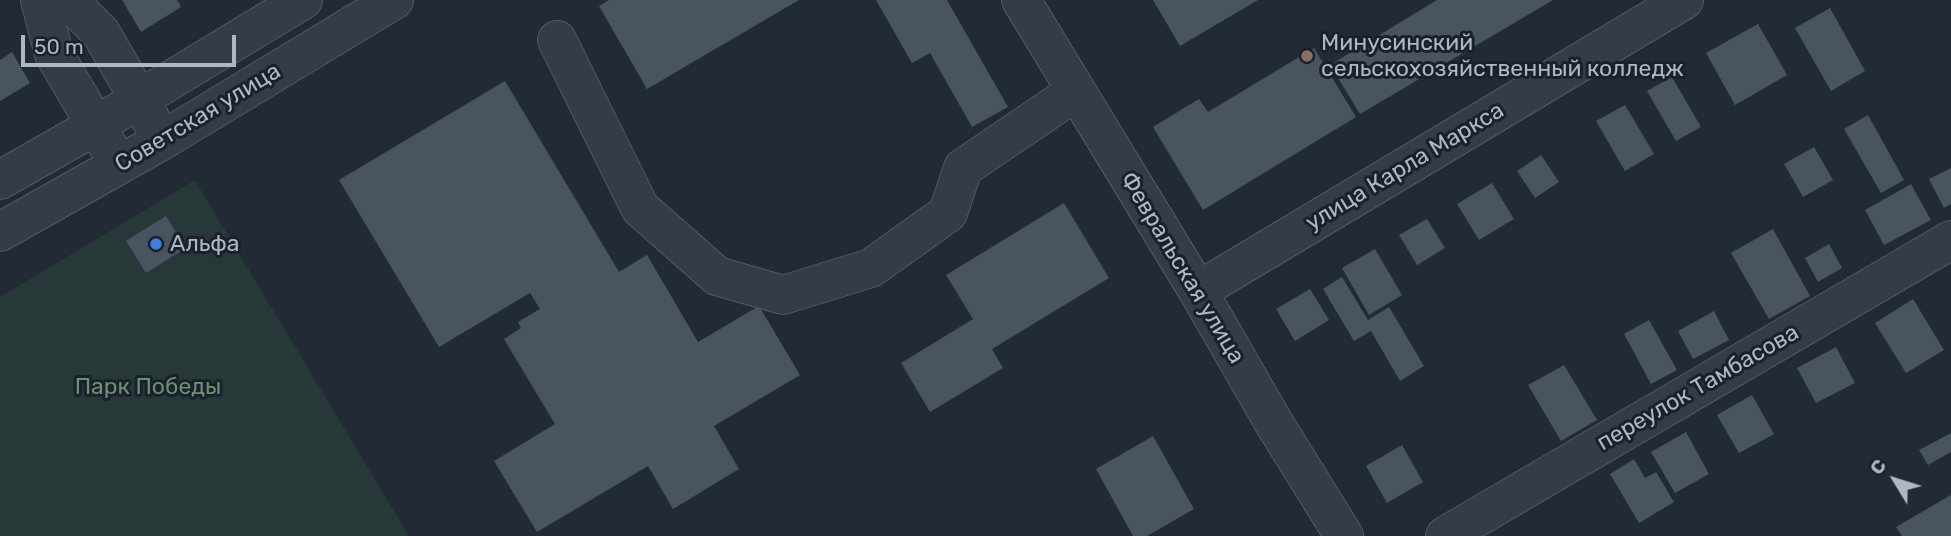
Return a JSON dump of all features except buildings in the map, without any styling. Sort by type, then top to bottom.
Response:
[{"type":"street","points":[[40,0],[54,54],[120,165]]},
{"type":"street","points":[[68,0],[101,33],[163,140]]},
{"type":"street","name":"Советская улица","points":[[0,180],[303,0]]},
{"type":"street","name":"Советская улица","points":[[0,232],[163,140],[394,0]]},
{"type":"street","name":"Февральская улица","points":[[1021,0],[1344,536]]},
{"type":"street","name":"улица Карла Маркса","points":[[1198,291],[1684,0]]},
{"type":"street","points":[[557,40],[640,208],[717,276],[783,295],[871,268],[948,213],[963,168],[1076,92]]},
{"type":"street","name":"переулок Тамбасова","points":[[1445,536],[1951,240]]},
{"type":"green space","name":"Парк Победы","points":[[195,180],[409,536],[0,536],[0,297]]},
{"type":"place","name":"Минусинский сельскохозяйственный колледж","points":[[1307,56]]},
{"type":"place","name":"Альфа","points":[[156,244]]}]
